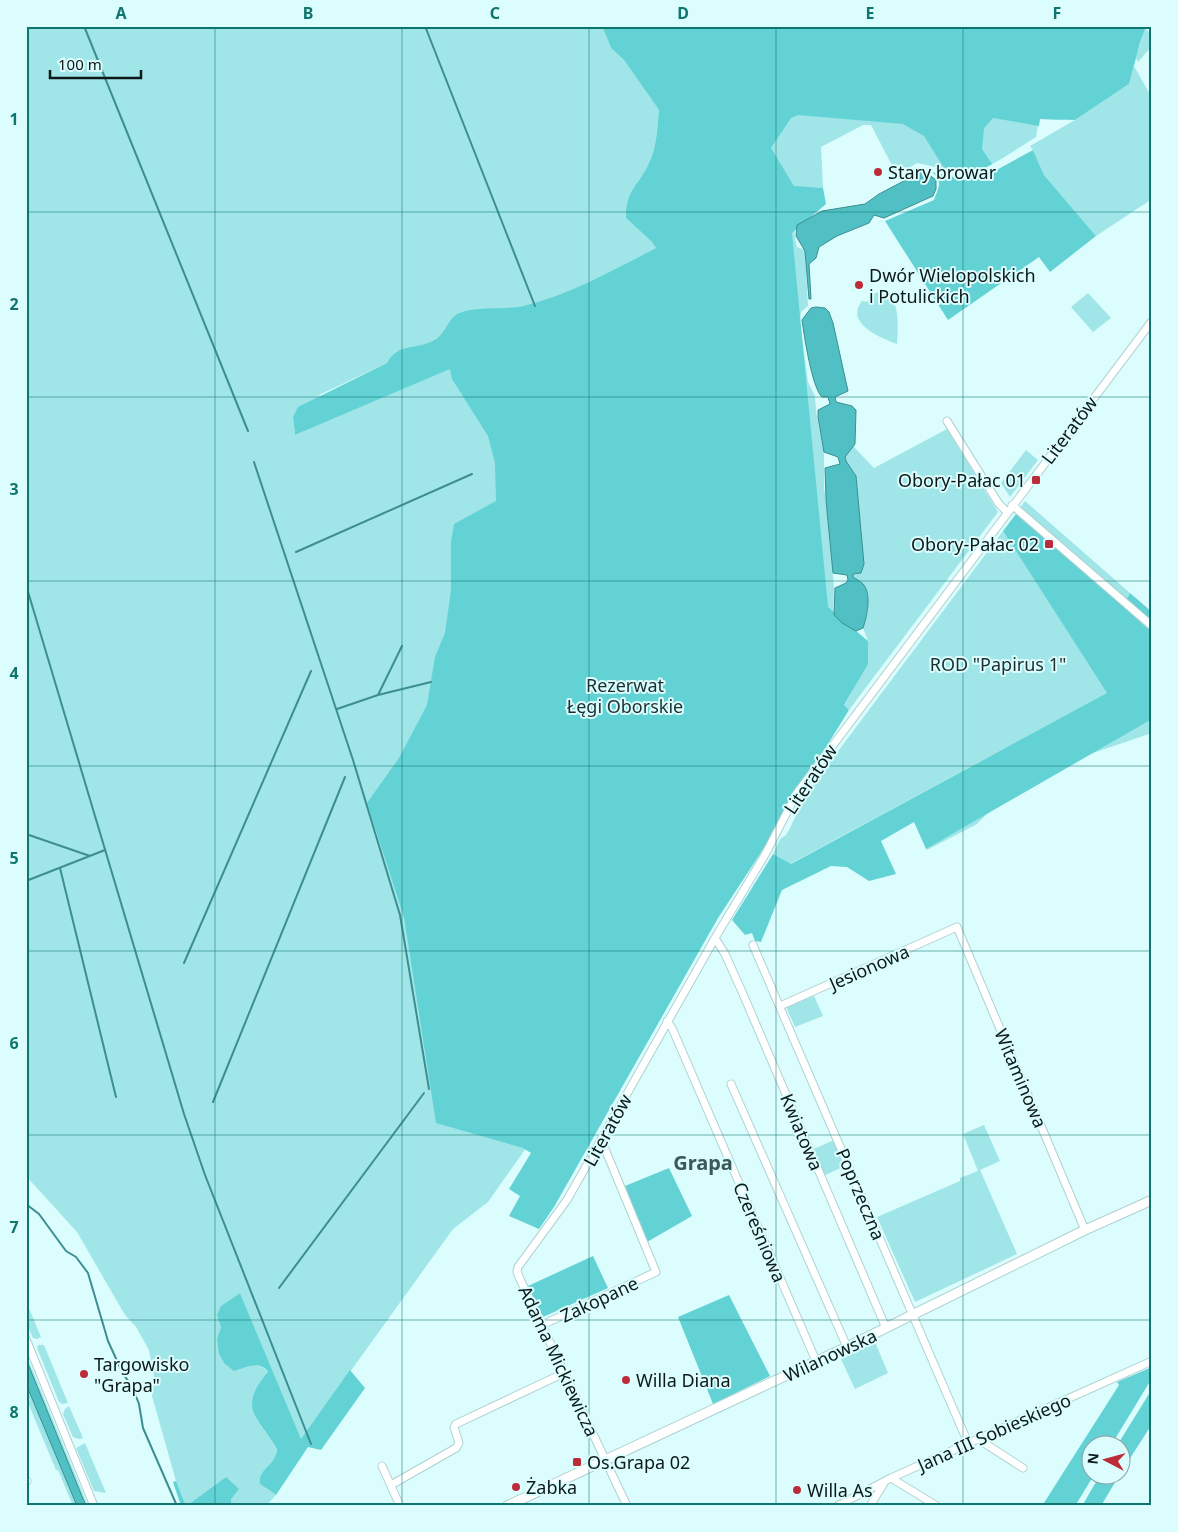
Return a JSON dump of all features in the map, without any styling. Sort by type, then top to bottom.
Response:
[{"type":"main road","name":"Wilanowska","points":[[507,1506],[816,1362],[1085,1230],[1152,1200]]},
{"type":"street","name":"Literatów","points":[[517,1270],[567,1200],[667,1021],[766,853],[797,793],[1152,321]]},
{"type":"street","points":[[947,421],[999,504],[1007,512]]},
{"type":"street","points":[[1012,505],[1152,626]]},
{"type":"street","name":"Jesionowa","points":[[780,1006],[957,927]]},
{"type":"street","name":"Witaminowa","points":[[957,927],[1085,1230]]},
{"type":"street","name":"Kwiatowa","points":[[715,938],[725,954],[743,994],[886,1328]]},
{"type":"street","name":"Poprzeczna","points":[[753,945],[968,1443]]},
{"type":"street","name":"Czereśniowa","points":[[667,1021],[676,1037],[816,1362]]},
{"type":"street","points":[[731,1084],[846,1347]]},
{"type":"street","name":"Zakopane","points":[[542,1325],[656,1272],[605,1149],[600,1143]]},
{"type":"street","name":"Adama Mickiewicza","points":[[517,1270],[627,1506]]},
{"type":"street","points":[[26,1339],[94,1506]]},
{"type":"street","name":"Jana III Sobieskiego","points":[[837,1506],[978,1438],[1152,1362]]},
{"type":"street","points":[[391,1485],[456,1448],[459,1442],[454,1427],[456,1424],[564,1373]]},
{"type":"street","points":[[978,1438],[1023,1468]]},
{"type":"street","points":[[382,1466],[400,1506]]},
{"type":"street","points":[[870,1506],[888,1480],[937,1506]]},
{"type":"green space","points":[[26,26],[602,26],[611,48],[624,60],[659,110],[656,138],[651,159],[630,195],[626,209],[626,218],[656,248],[591,282],[540,302],[508,308],[461,312],[444,332],[431,342],[397,351],[387,363],[321,394],[293,417],[295,435],[699,262],[684,157],[631,26],[1120,61],[1062,120],[1039,119],[1036,137],[973,175],[917,163],[897,175],[871,125],[863,125],[821,147],[823,188],[802,187],[795,217],[795,239],[797,247],[805,250],[808,306],[801,312],[800,321],[808,382],[815,396],[816,412],[824,452],[824,488],[830,532],[834,589],[833,617],[546,1126],[524,1151],[488,1202],[453,1229],[301,1440],[240,1293],[221,1306],[221,1327],[217,1338],[234,1371],[257,1366],[265,1369],[268,1373],[259,1384],[252,1403],[258,1420],[277,1449],[275,1458],[262,1473],[265,1488],[276,1495],[266,1506],[231,1506],[226,1477],[186,1506],[176,1481],[152,1396],[154,1377],[149,1350],[136,1327],[125,1315],[77,1232],[26,1176]]},
{"type":"green space","name":"Rezerwat Łęgi Oborskie","points":[[602,26],[1146,26],[1129,84],[1075,120],[1040,119],[1039,126],[993,118],[984,128],[982,149],[992,164],[973,175],[944,168],[924,136],[903,124],[798,115],[791,118],[771,148],[794,186],[823,188],[826,204],[792,233],[828,607],[868,641],[868,664],[844,705],[849,710],[718,918],[554,1207],[539,1229],[509,1216],[520,1196],[509,1189],[531,1153],[523,1148],[436,1123],[404,917],[367,803],[399,758],[427,705],[435,657],[445,633],[451,590],[451,542],[454,524],[496,501],[495,463],[488,436],[452,379],[450,369],[295,435],[293,417],[298,407],[387,363],[397,352],[429,343],[436,339],[457,314],[477,309],[523,306],[540,301],[591,281],[656,248],[626,218],[626,209],[633,189],[651,159],[656,138],[659,110],[624,60],[611,48]]},
{"type":"green space","points":[[1145,28],[1152,36],[1152,46],[1138,62],[1136,58]]},
{"type":"green space","points":[[1134,66],[1152,98],[1152,199],[1096,236],[1044,175],[1030,146],[1075,120],[1129,84]]},
{"type":"green space","points":[[1033,150],[1044,175],[1096,236],[1050,272],[1039,257],[948,320],[885,221],[934,200],[939,182],[932,172],[966,180],[982,178]]},
{"type":"green space","points":[[875,293],[890,297],[894,303],[898,319],[897,344],[874,334],[861,323],[858,309],[862,301],[869,301]]},
{"type":"green space","points":[[1088,293],[1111,318],[1093,332],[1071,307]]},
{"type":"green space","points":[[947,429],[998,512],[849,710],[844,706],[867,664],[868,641],[863,628],[868,599],[866,588],[853,578],[853,574],[859,574],[855,473],[845,457],[853,446],[874,468]]},
{"type":"green space","points":[[1026,450],[1038,460],[1010,497],[1001,483]]},
{"type":"green space","points":[[1025,501],[1130,593],[1126,600],[1020,508]]},
{"type":"green space","points":[[1016,514],[1048,541],[1047,544],[1049,546],[1051,544],[1055,546],[1152,632],[1152,719],[926,849],[914,822],[881,841],[896,874],[869,881],[847,867],[831,866],[782,890],[761,942],[755,941],[752,933],[745,935],[732,920],[773,854],[791,864],[1107,693],[1003,531]]},
{"type":"green space","name":"ROD \"Papirus 1\"","points":[[1003,531],[1097,677],[1152,648],[1152,733],[1087,755],[996,805],[977,824],[927,850],[907,803],[1005,748],[790,864],[773,854],[780,839],[786,835],[790,828],[806,794]]},
{"type":"green space","points":[[1130,593],[1152,612],[1152,623],[1126,600]]},
{"type":"green space","points":[[814,996],[823,1016],[795,1027],[786,1007]]},
{"type":"green space","points":[[984,1125],[1000,1161],[980,1170],[1017,1254],[915,1302],[877,1217],[960,1181],[960,1178],[978,1171],[963,1134]]},
{"type":"green space","points":[[834,1140],[845,1166],[823,1176],[812,1150]]},
{"type":"green space","points":[[669,1168],[692,1216],[647,1242],[625,1186]]},
{"type":"green space","points":[[593,1256],[608,1288],[543,1317],[528,1286]]},
{"type":"green space","points":[[240,1293],[301,1439],[350,1370],[365,1388],[321,1450],[308,1447],[276,1495],[260,1484],[261,1476],[275,1457],[277,1449],[257,1420],[253,1412],[252,1403],[259,1384],[268,1372],[261,1366],[234,1371],[225,1364],[219,1354],[217,1338],[221,1327],[217,1315],[221,1306]]},
{"type":"green space","points":[[729,1295],[770,1376],[713,1404],[678,1317]]},
{"type":"green space","points":[[26,1301],[41,1337],[37,1339],[33,1338],[26,1323]]},
{"type":"green space","points":[[875,1342],[888,1373],[855,1389],[841,1359]]},
{"type":"green space","points":[[38,1345],[44,1345],[68,1403],[62,1404],[59,1402],[37,1348]]},
{"type":"green space","points":[[26,1354],[88,1506],[86,1506],[81,1494],[26,1359]]},
{"type":"green space","points":[[1152,1367],[1152,1378],[1118,1434],[1088,1434],[1119,1385],[1117,1382]]},
{"type":"green space","points":[[26,1384],[77,1506],[73,1506],[58,1470],[56,1470],[26,1398]]},
{"type":"green space","points":[[1152,1389],[1152,1424],[1130,1458],[1130,1434],[1124,1434]]},
{"type":"green space","points":[[69,1406],[83,1438],[73,1437],[63,1414]]},
{"type":"green space","points":[[85,1443],[106,1493],[94,1491],[76,1448]]},
{"type":"green space","points":[[1080,1446],[1080,1484],[1088,1484],[1075,1506],[1042,1506]]},
{"type":"green space","points":[[226,1477],[239,1489],[231,1499],[231,1506],[186,1506]]},
{"type":"green space","points":[[176,1481],[186,1506],[181,1506],[173,1482]]},
{"type":"green space","points":[[1095,1484],[1114,1484],[1101,1506],[1082,1506]]},
{"type":"shaded area","points":[[921,172],[928,174],[936,180],[936,189],[933,196],[884,218],[874,215],[869,223],[837,236],[819,247],[816,258],[809,264],[811,299],[809,299],[805,251],[796,236],[797,225],[822,211],[865,204],[879,194]]},
{"type":"shaded area","points":[[811,308],[825,308],[829,312],[848,391],[835,397],[836,402],[852,406],[856,410],[855,444],[845,457],[856,476],[864,564],[861,573],[853,574],[853,577],[866,588],[868,599],[863,628],[856,631],[842,623],[834,615],[835,588],[846,583],[848,580],[847,575],[833,573],[825,468],[840,464],[838,457],[824,452],[818,410],[830,404],[828,397],[822,397],[818,392],[815,383],[802,320]]},
{"type":"shaded area","points":[[26,1359],[86,1506],[77,1506],[26,1384]]},
{"type":"waterway","points":[[84,26],[248,431]]},
{"type":"waterway","points":[[425,26],[535,306]]},
{"type":"waterway","points":[[254,462],[353,760],[400,915],[429,1089]]},
{"type":"waterway","points":[[296,552],[472,474]]},
{"type":"waterway","points":[[26,585],[184,1114],[205,1175],[311,1444]]},
{"type":"waterway","points":[[378,695],[402,646]]},
{"type":"waterway","points":[[184,963],[311,671]]},
{"type":"waterway","points":[[337,709],[378,695],[431,682]]},
{"type":"waterway","points":[[213,1102],[345,777]]},
{"type":"waterway","points":[[26,834],[90,856]]},
{"type":"waterway","points":[[26,881],[105,850]]},
{"type":"waterway","points":[[60,868],[116,1097]]},
{"type":"waterway","points":[[26,1048],[28,1056]]},
{"type":"waterway","points":[[279,1288],[424,1093]]},
{"type":"waterway","points":[[26,1204],[39,1214],[66,1251],[76,1257],[88,1273],[108,1341],[123,1374],[132,1386],[139,1404],[143,1428],[177,1506]]},
{"type":"place","name":"Stary browar","points":[[878,172]]},
{"type":"place","name":"Dwór Wielopolskich i Potulickich","points":[[859,285]]},
{"type":"place","name":"Obory-Pałac 01","points":[[1036,480]]},
{"type":"place","name":"Obory-Pałac 02","points":[[1049,544]]},
{"type":"place","name":"Targowisko \"Grapa\"","points":[[84,1374]]},
{"type":"place","name":"Willa Diana","points":[[626,1380]]},
{"type":"place","name":"Os.Grapa 02","points":[[577,1462]]},
{"type":"place","name":"Żabka","points":[[516,1487]]},
{"type":"place","name":"Willa As","points":[[797,1490]]},
{"type":"district","name":"Grapa","points":[[703,1162]]}]
